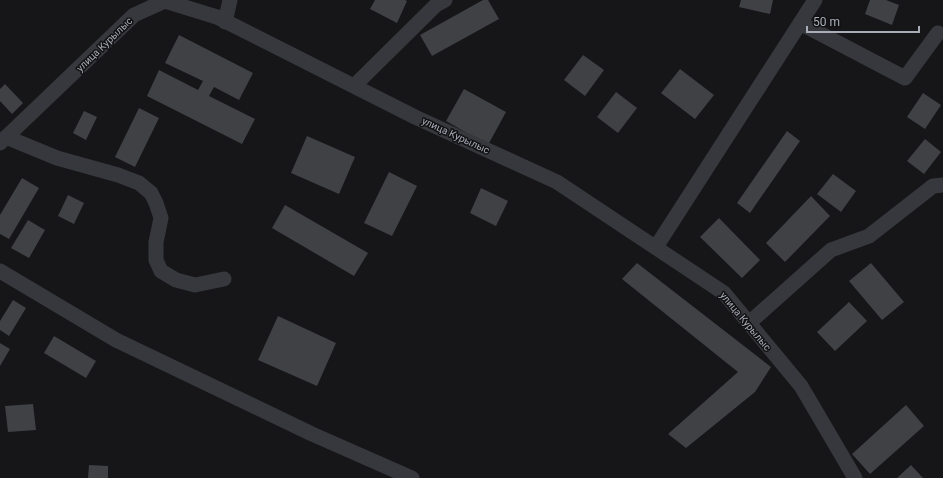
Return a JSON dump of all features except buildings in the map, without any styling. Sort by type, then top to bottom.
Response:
[{"type":"street","points":[[225,22],[230,0]]},
{"type":"street","points":[[354,86],[436,5],[445,0]]},
{"type":"street","points":[[656,247],[815,0]]},
{"type":"street","name":"улица Курылыс","points":[[3,140],[134,15],[164,1],[217,17],[415,117],[557,182],[724,292],[801,386],[855,478]]},
{"type":"street","points":[[800,23],[905,78],[938,33]]},
{"type":"street","points":[[3,140],[57,158],[118,175],[139,183],[151,193],[156,203],[160,218],[156,242],[156,260],[161,271],[176,280],[195,285],[224,278]]},
{"type":"street","points":[[749,323],[831,250],[869,236],[933,186],[943,185]]},
{"type":"street","points":[[0,271],[116,340],[312,434],[412,478]]}]
